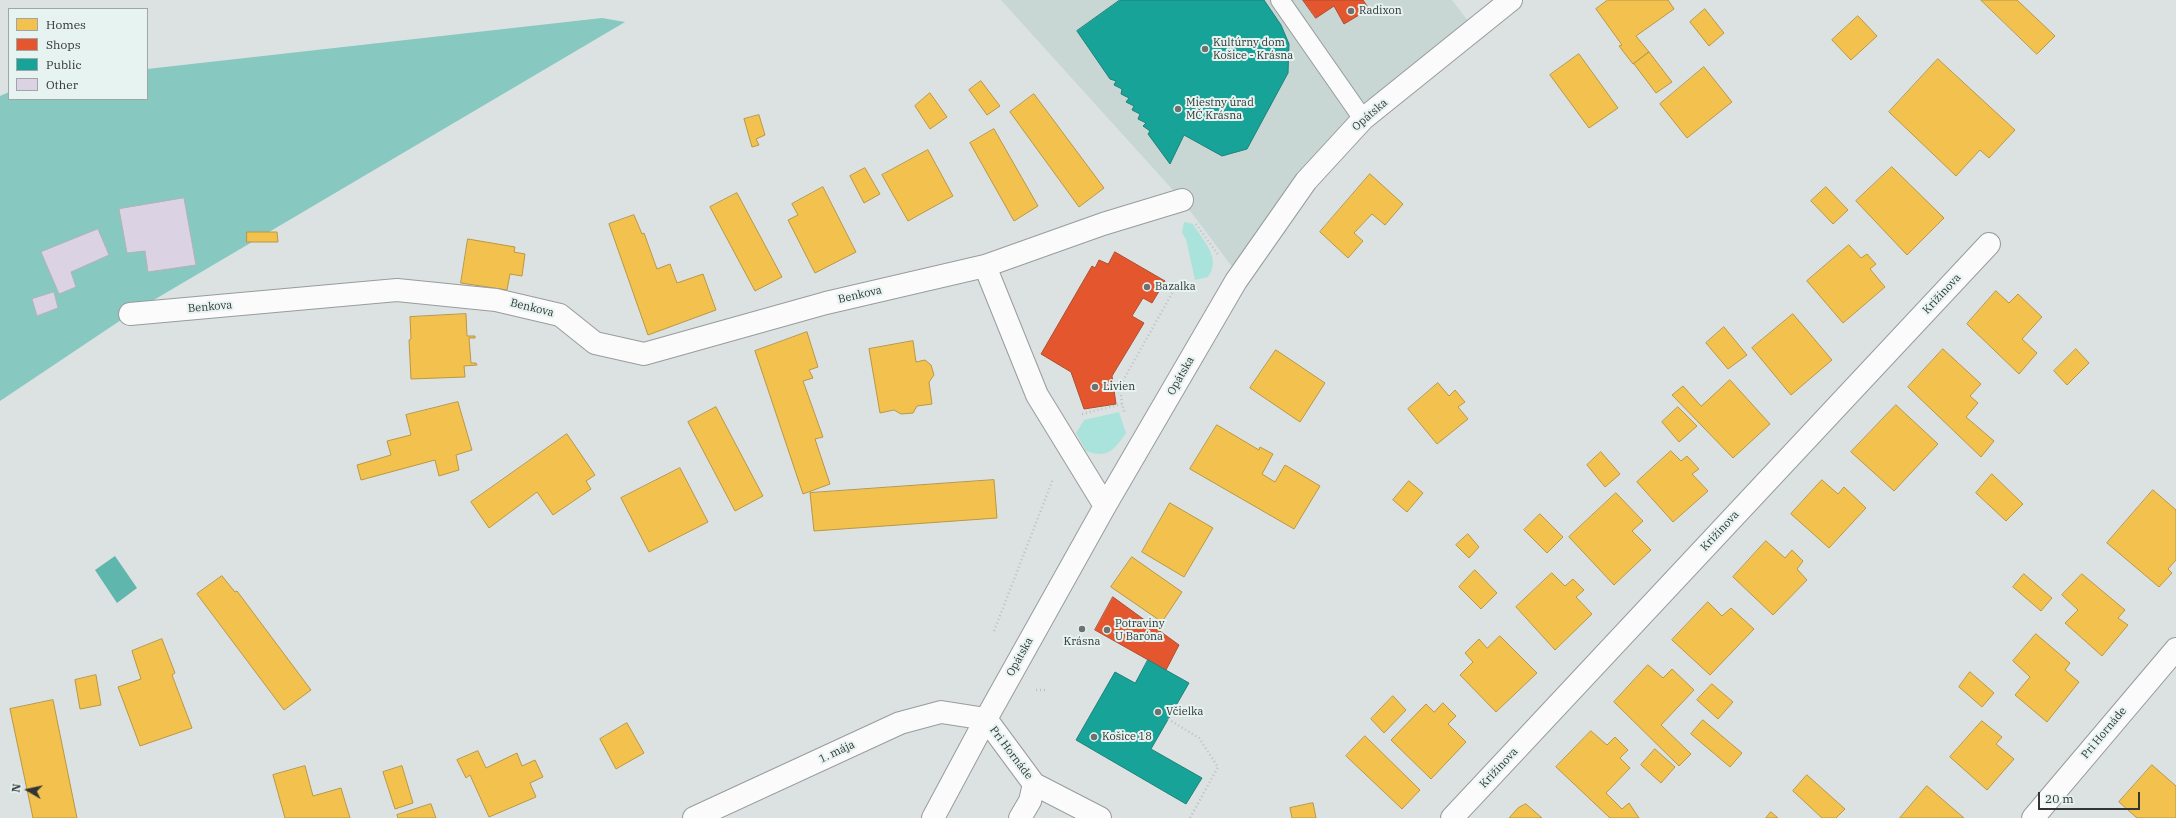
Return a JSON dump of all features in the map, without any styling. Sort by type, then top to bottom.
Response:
[{"type":"street","name":"Opátska","points":[[939,814],[986,719],[1105,506],[1236,281],[1306,181],[1363,119],[1511,0]]},
{"type":"street","name":"Benkova","points":[[130,314],[397,290],[496,300],[560,315],[595,343],[644,354],[826,303],[985,266],[1103,224],[1180,200]]},
{"type":"street","name":"Križinova","points":[[1452,818],[1989,244]]},
{"type":"street","points":[[985,266],[1037,395],[1105,506]]},
{"type":"street","name":"Pri Hornáde","points":[[2033,818],[2176,648]]},
{"type":"street","name":"1. mája","points":[[694,818],[900,723],[941,712],[986,719]]},
{"type":"street","name":"Pri Hornáde","points":[[986,719],[1034,784],[1100,818]]},
{"type":"street","points":[[1020,818],[1030,801],[1034,784]]},
{"type":"lane","points":[[1280,0],[1363,119]]},
{"type":"path","points":[[1180,200],[1236,281]]},
{"type":"path","points":[[1135,455],[1122,404],[1120,386],[1175,288]]},
{"type":"path","points":[[994,631],[1067,444],[1081,415],[1122,404]]},
{"type":"path","points":[[1168,718],[1199,738],[1218,767],[1190,818]]},
{"type":"shaded area","points":[[1001,0],[1452,0],[1475,30],[1363,119],[1239,276],[1182,200]]},
{"type":"shaded area","points":[[602,18],[625,22],[130,314],[0,401],[0,96],[8,92],[8,100],[148,100],[148,69]]},
{"type":"shaded area","points":[[1184,222],[1193,224],[1210,250],[1213,263],[1212,270],[1208,277],[1195,280],[1186,239],[1182,233]]},
{"type":"shaded area","points":[[1119,412],[1126,433],[1118,444],[1110,451],[1105,453],[1100,454],[1086,451],[1076,433],[1084,420]]},
{"type":"shaded area","points":[[115,556],[137,588],[117,603],[95,570]]},
{"type":"building: Homes","points":[[1608,0],[1668,0],[1674,9],[1636,36],[1649,52],[1633,64],[1619,46],[1622,45],[1596,9]]},
{"type":"building: Homes","points":[[1981,0],[2017,0],[2055,36],[2037,54]]},
{"type":"building: Homes","points":[[1705,9],[1724,33],[1709,46],[1690,22]]},
{"type":"building: Homes","points":[[1858,16],[1877,36],[1851,60],[1832,40]]},
{"type":"building: Homes","points":[[1649,52],[1672,82],[1656,93],[1634,64]]},
{"type":"building: Homes","points":[[1579,54],[1618,108],[1589,128],[1550,75]]},
{"type":"building: Homes","points":[[1938,59],[2015,130],[1989,158],[1980,150],[1956,176],[1889,112]]},
{"type":"building: Homes","points":[[1704,67],[1732,102],[1687,138],[1660,104]]},
{"type":"building: Homes","points":[[981,81],[1000,106],[987,115],[969,90]]},
{"type":"building: Homes","points":[[930,93],[947,117],[930,129],[915,106]]},
{"type":"building: Homes","points":[[1034,94],[1104,188],[1079,207],[1010,112]]},
{"type":"building: Homes","points":[[759,115],[765,135],[756,139],[759,145],[752,147],[744,119]]},
{"type":"building: Homes","points":[[994,129],[1038,206],[1014,221],[970,143]]},
{"type":"building: Homes","points":[[928,150],[953,196],[908,221],[882,175]]},
{"type":"building: Homes","points":[[1892,167],[1944,218],[1907,255],[1856,201]]},
{"type":"building: Homes","points":[[865,168],[880,194],[864,203],[850,176]]},
{"type":"building: Homes","points":[[1370,174],[1403,204],[1385,225],[1372,214],[1354,233],[1363,241],[1348,258],[1320,232]]},
{"type":"building: Homes","points":[[823,187],[856,252],[815,273],[788,220],[798,215],[792,204]]},
{"type":"building: Homes","points":[[1826,187],[1848,210],[1833,224],[1811,201]]},
{"type":"building: Homes","points":[[737,193],[782,277],[755,291],[710,207]]},
{"type":"building: Homes","points":[[634,215],[642,234],[644,233],[657,269],[670,264],[677,283],[703,274],[716,310],[648,335],[609,224]]},
{"type":"building: Homes","points":[[247,232],[277,232],[278,242],[247,242]]},
{"type":"building: Homes","points":[[468,239],[515,247],[514,252],[525,254],[522,276],[510,274],[507,290],[461,283]]},
{"type":"building: Homes","points":[[1849,245],[1861,258],[1867,254],[1876,264],[1870,269],[1885,287],[1843,323],[1807,281]]},
{"type":"building: Homes","points":[[1996,291],[2009,303],[2018,294],[2042,317],[2022,339],[2037,353],[2019,374],[1967,324]]},
{"type":"building: Homes","points":[[466,314],[467,336],[475,336],[475,338],[469,338],[471,363],[476,363],[477,365],[464,366],[465,377],[411,379],[409,340],[411,339],[410,317]]},
{"type":"building: Homes","points":[[1793,314],[1832,360],[1791,395],[1752,348]]},
{"type":"building: Homes","points":[[1724,327],[1747,355],[1728,369],[1706,343]]},
{"type":"building: Homes","points":[[807,332],[818,367],[809,370],[813,378],[803,381],[823,437],[815,439],[830,484],[803,494],[755,351]]},
{"type":"building: Homes","points":[[913,341],[916,362],[925,360],[931,365],[934,375],[929,382],[932,404],[917,406],[913,413],[901,414],[894,410],[880,413],[869,349]]},
{"type":"building: Homes","points":[[1943,349],[1981,384],[1970,396],[1978,403],[1966,417],[1994,441],[1981,457],[1908,387]]},
{"type":"building: Homes","points":[[2076,349],[2089,363],[2067,385],[2054,371]]},
{"type":"building: Homes","points":[[1276,350],[1325,383],[1300,422],[1250,388]]},
{"type":"building: Homes","points":[[1730,380],[1770,424],[1733,458],[1672,395],[1683,386],[1701,406]]},
{"type":"building: Homes","points":[[1438,383],[1449,396],[1455,390],[1465,402],[1458,407],[1468,419],[1437,444],[1408,409]]},
{"type":"building: Homes","points":[[458,402],[472,450],[456,455],[459,470],[439,476],[435,460],[361,480],[357,465],[391,455],[387,441],[411,435],[406,415]]},
{"type":"building: Homes","points":[[1896,405],[1938,444],[1894,491],[1851,452]]},
{"type":"building: Homes","points":[[716,407],[763,496],[735,511],[688,422]]},
{"type":"building: Homes","points":[[1678,407],[1697,426],[1679,442],[1662,422]]},
{"type":"building: Homes","points":[[1217,425],[1259,450],[1260,447],[1273,454],[1262,474],[1275,482],[1285,465],[1320,486],[1294,529],[1190,469]]},
{"type":"building: Homes","points":[[567,434],[595,475],[586,481],[591,489],[553,515],[537,492],[489,528],[471,502]]},
{"type":"building: Homes","points":[[1671,451],[1681,461],[1687,456],[1699,469],[1692,474],[1708,491],[1673,522],[1637,482]]},
{"type":"building: Homes","points":[[1601,452],[1620,474],[1605,487],[1587,465]]},
{"type":"building: Homes","points":[[680,468],[708,522],[649,552],[621,498]]},
{"type":"building: Homes","points":[[1992,474],[2023,504],[2006,521],[1976,493]]},
{"type":"building: Homes","points":[[994,480],[997,518],[814,531],[810,493]]},
{"type":"building: Homes","points":[[1822,480],[1838,494],[1844,487],[1866,508],[1829,548],[1791,514]]},
{"type":"building: Homes","points":[[1409,481],[1423,493],[1407,512],[1393,500]]},
{"type":"building: Homes","points":[[2153,490],[2176,510],[2176,560],[2168,569],[2172,573],[2159,587],[2107,543]]},
{"type":"building: Homes","points":[[1616,493],[1643,521],[1632,531],[1651,550],[1614,585],[1569,537]]},
{"type":"building: Homes","points":[[1170,503],[1213,528],[1184,577],[1142,552]]},
{"type":"building: Homes","points":[[1540,514],[1563,537],[1547,553],[1524,530]]},
{"type":"building: Homes","points":[[1468,534],[1479,547],[1469,558],[1456,545]]},
{"type":"building: Homes","points":[[1766,541],[1785,558],[1792,550],[1803,561],[1797,569],[1807,580],[1773,615],[1733,577]]},
{"type":"building: Homes","points":[[1132,557],[1182,592],[1162,622],[1111,587]]},
{"type":"building: Homes","points":[[1475,570],[1497,593],[1481,609],[1459,587]]},
{"type":"building: Homes","points":[[1552,573],[1565,586],[1573,579],[1584,590],[1576,597],[1592,614],[1555,650],[1516,607]]},
{"type":"building: Homes","points":[[2024,574],[2052,598],[2041,611],[2013,587]]},
{"type":"building: Homes","points":[[2082,574],[2125,610],[2118,618],[2128,625],[2102,656],[2065,623],[2078,610],[2062,595]]},
{"type":"building: Homes","points":[[222,576],[235,592],[237,591],[311,690],[284,710],[197,594]]},
{"type":"building: Homes","points":[[1708,602],[1722,616],[1731,608],[1754,629],[1710,675],[1672,640]]},
{"type":"building: Homes","points":[[2036,634],[2070,663],[2065,670],[2079,682],[2047,722],[2015,695],[2030,677],[2013,661]]},
{"type":"building: Homes","points":[[1500,636],[1537,673],[1496,712],[1460,675],[1473,662],[1465,653],[1479,639],[1487,648]]},
{"type":"building: Homes","points":[[162,639],[175,673],[172,675],[192,728],[140,746],[118,687],[141,679],[132,651]]},
{"type":"building: Homes","points":[[1648,665],[1663,678],[1672,669],[1694,690],[1661,725],[1691,754],[1679,766],[1614,702]]},
{"type":"building: Homes","points":[[1970,672],[1994,693],[1982,707],[1959,687]]},
{"type":"building: Homes","points":[[96,675],[101,705],[80,709],[75,680]]},
{"type":"building: Homes","points":[[1712,684],[1733,702],[1718,719],[1697,700]]},
{"type":"building: Homes","points":[[1393,696],[1406,710],[1384,733],[1371,719]]},
{"type":"building: Homes","points":[[53,700],[77,818],[33,818],[10,709]]},
{"type":"building: Homes","points":[[1443,703],[1456,716],[1448,724],[1466,742],[1431,779],[1391,740],[1426,704],[1434,712]]},
{"type":"building: Homes","points":[[1703,720],[1742,753],[1730,767],[1691,734]]},
{"type":"building: Homes","points":[[1982,721],[2002,737],[1996,744],[2014,759],[1987,790],[1950,757]]},
{"type":"building: Homes","points":[[627,723],[644,753],[616,769],[600,739]]},
{"type":"building: Homes","points":[[1591,731],[1607,745],[1615,737],[1628,750],[1620,758],[1630,768],[1606,793],[1622,809],[1629,803],[1639,818],[1610,818],[1556,767]]},
{"type":"building: Homes","points":[[1365,736],[1420,790],[1402,809],[1346,756]]},
{"type":"building: Homes","points":[[1655,749],[1675,767],[1661,783],[1641,765]]},
{"type":"building: Homes","points":[[478,751],[486,768],[517,753],[522,766],[535,760],[543,777],[530,783],[536,797],[489,817],[470,775],[466,778],[457,760]]},
{"type":"building: Homes","points":[[2152,765],[2176,786],[2176,818],[2137,818],[2119,802]]},
{"type":"building: Homes","points":[[305,766],[313,796],[341,788],[350,818],[285,818],[273,775]]},
{"type":"building: Homes","points":[[402,766],[413,803],[395,809],[383,772]]},
{"type":"building: Homes","points":[[1807,775],[1845,809],[1836,818],[1822,818],[1793,791]]},
{"type":"building: Homes","points":[[1927,786],[1964,818],[1900,818]]},
{"type":"building: Homes","points":[[1313,803],[1316,818],[1292,818],[1290,808]]},
{"type":"building: Homes","points":[[431,804],[436,818],[398,818],[397,815]]},
{"type":"building: Homes","points":[[1526,804],[1542,818],[1509,818],[1518,808]]},
{"type":"building: Homes","points":[[1771,812],[1778,818],[1766,818]]},
{"type":"building: Shops","name":"Radixon","points":[[1303,0],[1363,0],[1369,9],[1344,24],[1334,6],[1316,18]]},
{"type":"building: Shops","points":[[1115,252],[1165,281],[1152,303],[1143,298],[1132,316],[1144,323],[1112,376],[1116,404],[1084,409],[1071,372],[1041,354],[1092,266],[1095,268],[1099,260],[1108,264]]},
{"type":"building: Shops","points":[[1113,597],[1179,645],[1166,670],[1095,630]]},
{"type":"building: Public","points":[[1120,0],[1264,0],[1281,25],[1289,44],[1288,73],[1247,149],[1222,156],[1184,135],[1170,164],[1148,134],[1150,131],[1143,126],[1146,123],[1138,119],[1140,114],[1132,110],[1134,106],[1126,102],[1129,98],[1121,94],[1122,89],[1114,85],[1116,81],[1110,79],[1077,31]]},
{"type":"building: Public","points":[[1148,660],[1189,683],[1151,749],[1202,778],[1186,804],[1076,740],[1115,672],[1135,683]]},
{"type":"building: Other","points":[[184,198],[196,265],[148,272],[145,251],[127,253],[119,209]]},
{"type":"building: Other","points":[[98,229],[109,255],[71,272],[76,287],[59,294],[41,252]]},
{"type":"building: Other","points":[[54,292],[58,308],[37,316],[32,299]]},
{"type":"place","name":"Radixon","points":[[1351,11]]},
{"type":"place","name":"Kultúrny dom Košice - Krásna","points":[[1205,49]]},
{"type":"place","name":"Miestny úrad MČ Krásna","points":[[1178,109]]},
{"type":"place","name":"Bazalka","points":[[1147,287]]},
{"type":"place","name":"Livien","points":[[1095,387]]},
{"type":"place","name":"Krásna","points":[[1082,629]]},
{"type":"place","name":"Potraviny U Baróna","points":[[1107,630]]},
{"type":"place","name":"Včielka","points":[[1158,712]]},
{"type":"place","name":"Košice 18","points":[[1094,737]]}]
